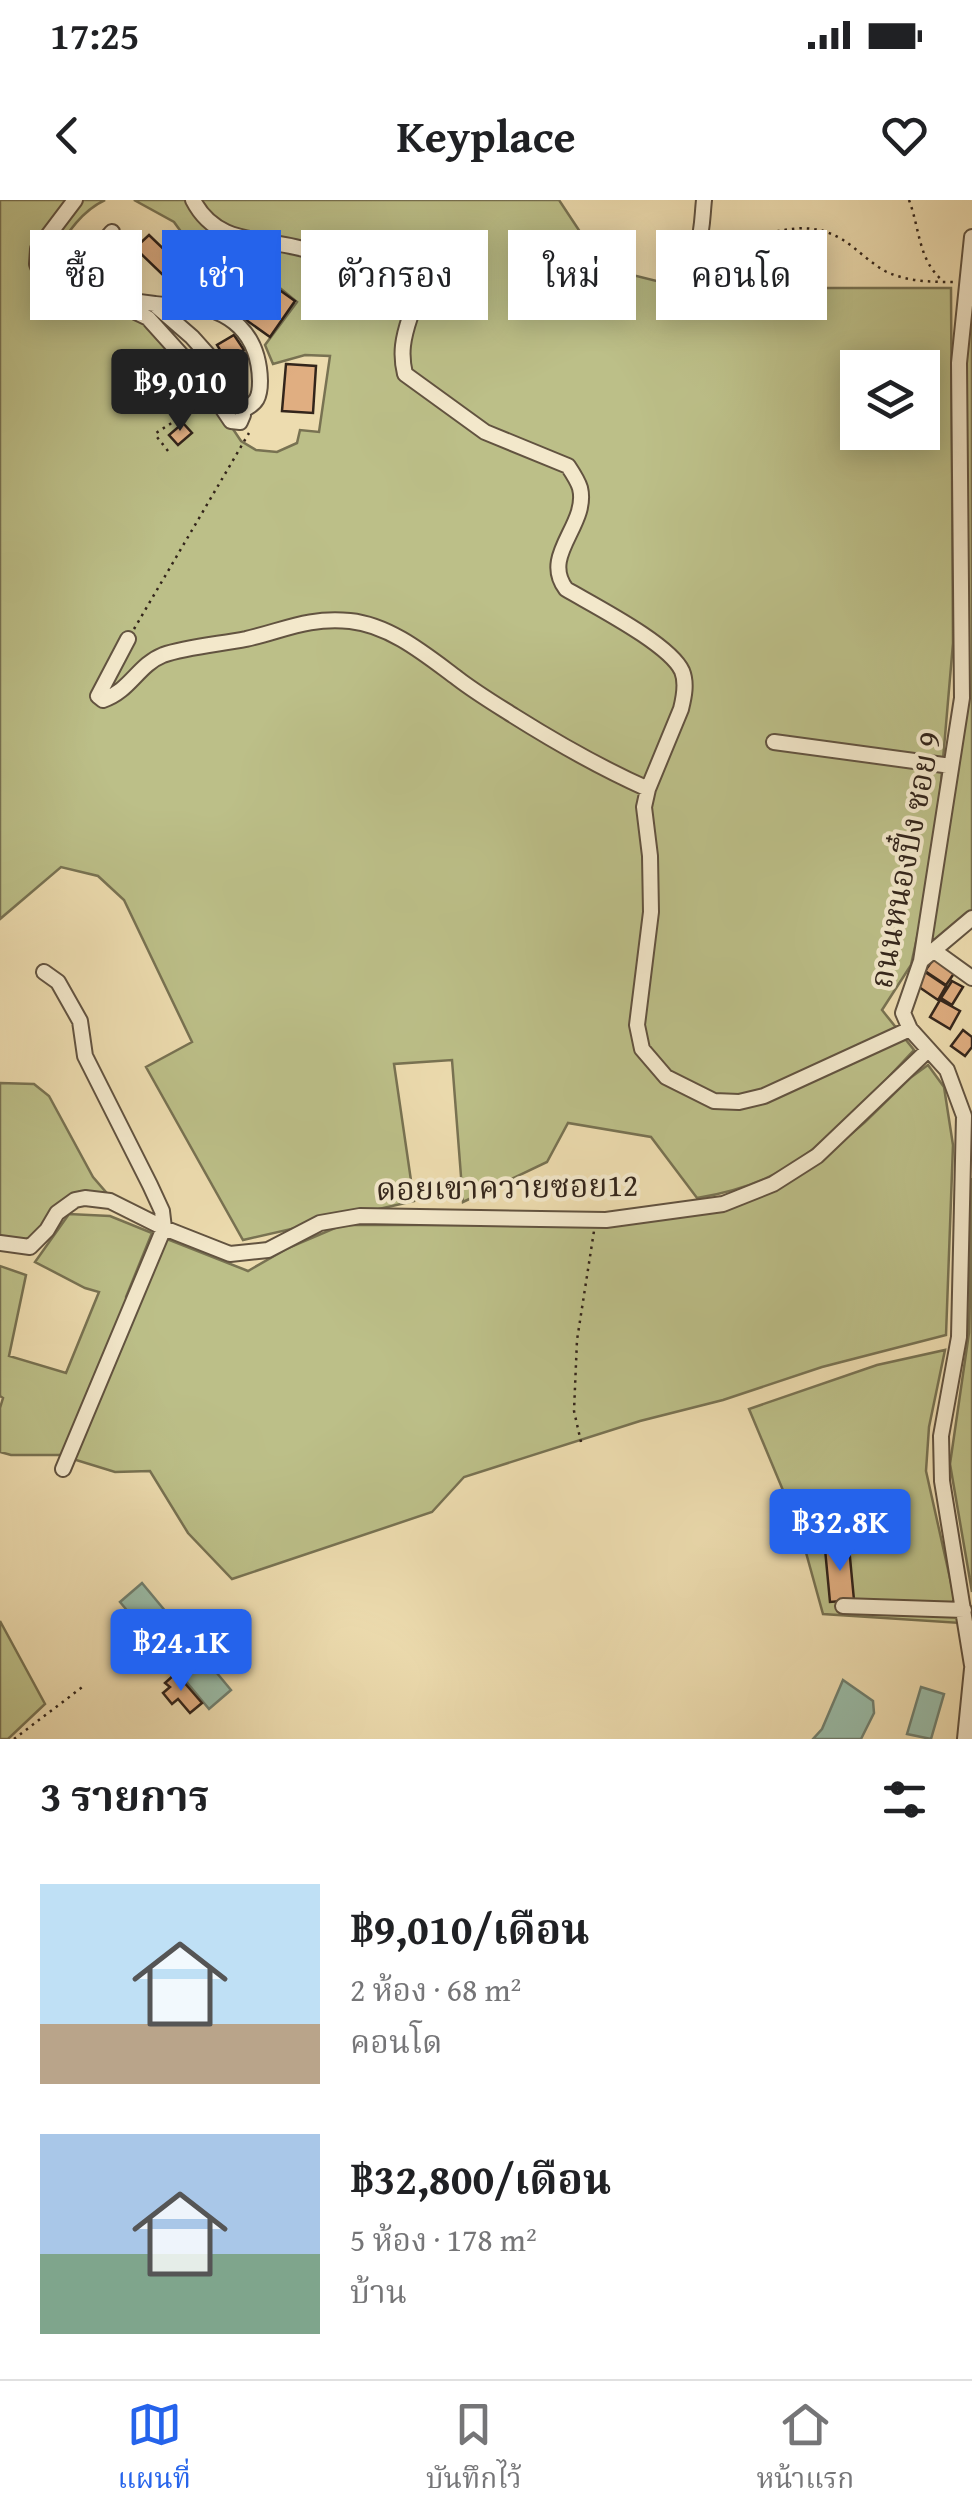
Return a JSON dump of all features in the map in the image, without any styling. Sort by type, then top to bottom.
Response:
[{"type":"street","points":[[75,200],[38,249],[36,264],[44,282],[62,292],[121,305],[148,318],[202,378],[231,420],[240,422],[242,410],[220,386],[208,356],[154,304]]},
{"type":"street","points":[[193,200],[214,224],[240,238],[294,246],[332,257],[381,279],[398,292],[410,317],[402,340],[405,374],[485,432],[568,466],[580,488],[580,506],[556,563],[559,580],[566,589],[655,643],[674,658],[683,672],[681,710],[644,807],[651,912],[637,1025],[642,1049],[666,1077],[714,1100],[739,1102],[764,1096],[910,1029]]},
{"type":"street","points":[[701,230],[704,200]]},
{"type":"street","name":"ถนนหนองปึ๋ง ซอย 9","points":[[968,1114],[947,1070],[910,1029],[904,1014],[921,960],[962,698],[959,363],[972,236]]},
{"type":"street","points":[[142,301],[214,310],[246,330],[260,382],[258,400],[242,410]]},
{"type":"street","points":[[128,639],[98,696],[104,700],[117,695],[145,664],[166,654],[253,637],[310,620],[354,622],[423,650],[459,680],[517,718],[648,790]]},
{"type":"street","points":[[774,742],[951,766]]},
{"type":"street","points":[[921,960],[972,918]]},
{"type":"street","points":[[934,950],[972,978]]},
{"type":"street","points":[[44,972],[58,982],[80,1021],[85,1056],[162,1211],[164,1228],[63,1469]]},
{"type":"street","name":"ดอยเขาควายซอย12","points":[[0,1243],[30,1248],[57,1212],[85,1198],[110,1201],[230,1254],[268,1250],[320,1224],[360,1216],[596,1220],[723,1204],[773,1184],[817,1156],[928,1050]]},
{"type":"street","points":[[965,1739],[972,1667],[942,1481],[941,1436],[959,1337],[968,1114]]},
{"type":"street","points":[[843,1606],[964,1610]]},
{"type":"path","points":[[909,200],[931,271],[944,282]]},
{"type":"path","points":[[781,230],[826,230]]},
{"type":"path","points":[[827,231],[885,271],[919,282],[967,283]]},
{"type":"path","points":[[168,451],[156,433],[184,414],[202,378]]},
{"type":"path","points":[[128,639],[251,429]]},
{"type":"path","points":[[581,1442],[574,1411],[577,1340],[596,1220]]},
{"type":"path","points":[[14,1739],[85,1684]]},
{"type":"green space","points":[[0,200],[105,200],[71,230],[30,230],[30,320],[148,320],[186,359],[241,441],[256,450],[277,452],[297,443],[300,430],[319,432],[330,356],[305,355],[273,364],[265,345],[297,302],[281,289],[281,230],[180,230],[174,222],[134,200],[559,200],[579,230],[508,230],[508,320],[636,320],[636,276],[656,281],[656,320],[827,320],[827,288],[951,288],[953,643],[939,806],[911,965],[882,1010],[914,1050],[854,1113],[805,1155],[755,1183],[697,1198],[651,1137],[568,1123],[547,1162],[463,1202],[452,1060],[394,1064],[414,1201],[243,1240],[146,1067],[192,1042],[124,900],[98,876],[61,867],[0,919]]},
{"type":"green space","points":[[972,237],[972,916],[921,961],[962,698],[959,363]]},
{"type":"green space","points":[[928,1065],[944,1087],[953,1145],[946,1335],[822,1367],[464,1477],[432,1512],[232,1579],[188,1533],[150,1471],[115,1472],[60,1455],[0,1452],[0,1266],[26,1275],[9,1356],[66,1373],[99,1292],[35,1262],[69,1214],[110,1216],[152,1233],[126,1297],[130,1311],[162,1237],[248,1271],[288,1248],[342,1225],[591,1225],[696,1213],[815,1165]]},
{"type":"green space","points":[[0,1083],[34,1084],[49,1096],[93,1177],[111,1198],[90,1191],[73,1194],[28,1239],[0,1239]]},
{"type":"green space","points":[[972,1178],[972,1592],[950,1464],[969,1333]]},
{"type":"green space","points":[[945,1350],[929,1427],[926,1471],[960,1623],[823,1614],[800,1531],[749,1409],[877,1365]]},
{"type":"green space","points":[[0,1621],[45,1704],[8,1739],[0,1739]]},
{"type":"shaded area","points":[[142,1583],[231,1690],[209,1709],[120,1602]]},
{"type":"shaded area","points":[[843,1680],[873,1701],[874,1713],[861,1739],[813,1739],[822,1729]]},
{"type":"shaded area","points":[[921,1687],[944,1694],[931,1739],[907,1734]]},
{"type":"building","points":[[149,235],[162,248],[162,274],[142,255],[142,242]]},
{"type":"building","points":[[281,291],[295,301],[270,337],[246,320],[281,320]]},
{"type":"building","points":[[234,335],[244,350],[227,361],[217,345]]},
{"type":"building","points":[[286,364],[316,366],[313,413],[282,411]]},
{"type":"building","points":[[183,423],[192,433],[178,445],[169,435]]},
{"type":"building","points":[[934,958],[955,972],[946,985],[925,971]]},
{"type":"building","points":[[925,972],[946,986],[938,1000],[916,985]]},
{"type":"building","points":[[952,981],[963,987],[952,1005],[941,998]]},
{"type":"building","points":[[940,1000],[960,1011],[950,1029],[930,1017]]},
{"type":"building","points":[[963,1030],[972,1037],[972,1047],[965,1056],[951,1046]]},
{"type":"building","points":[[849,1547],[854,1600],[830,1602],[825,1549]]},
{"type":"building","points":[[176,1673],[202,1703],[190,1713],[178,1699],[172,1704],[163,1693],[170,1687],[165,1683]]}]
